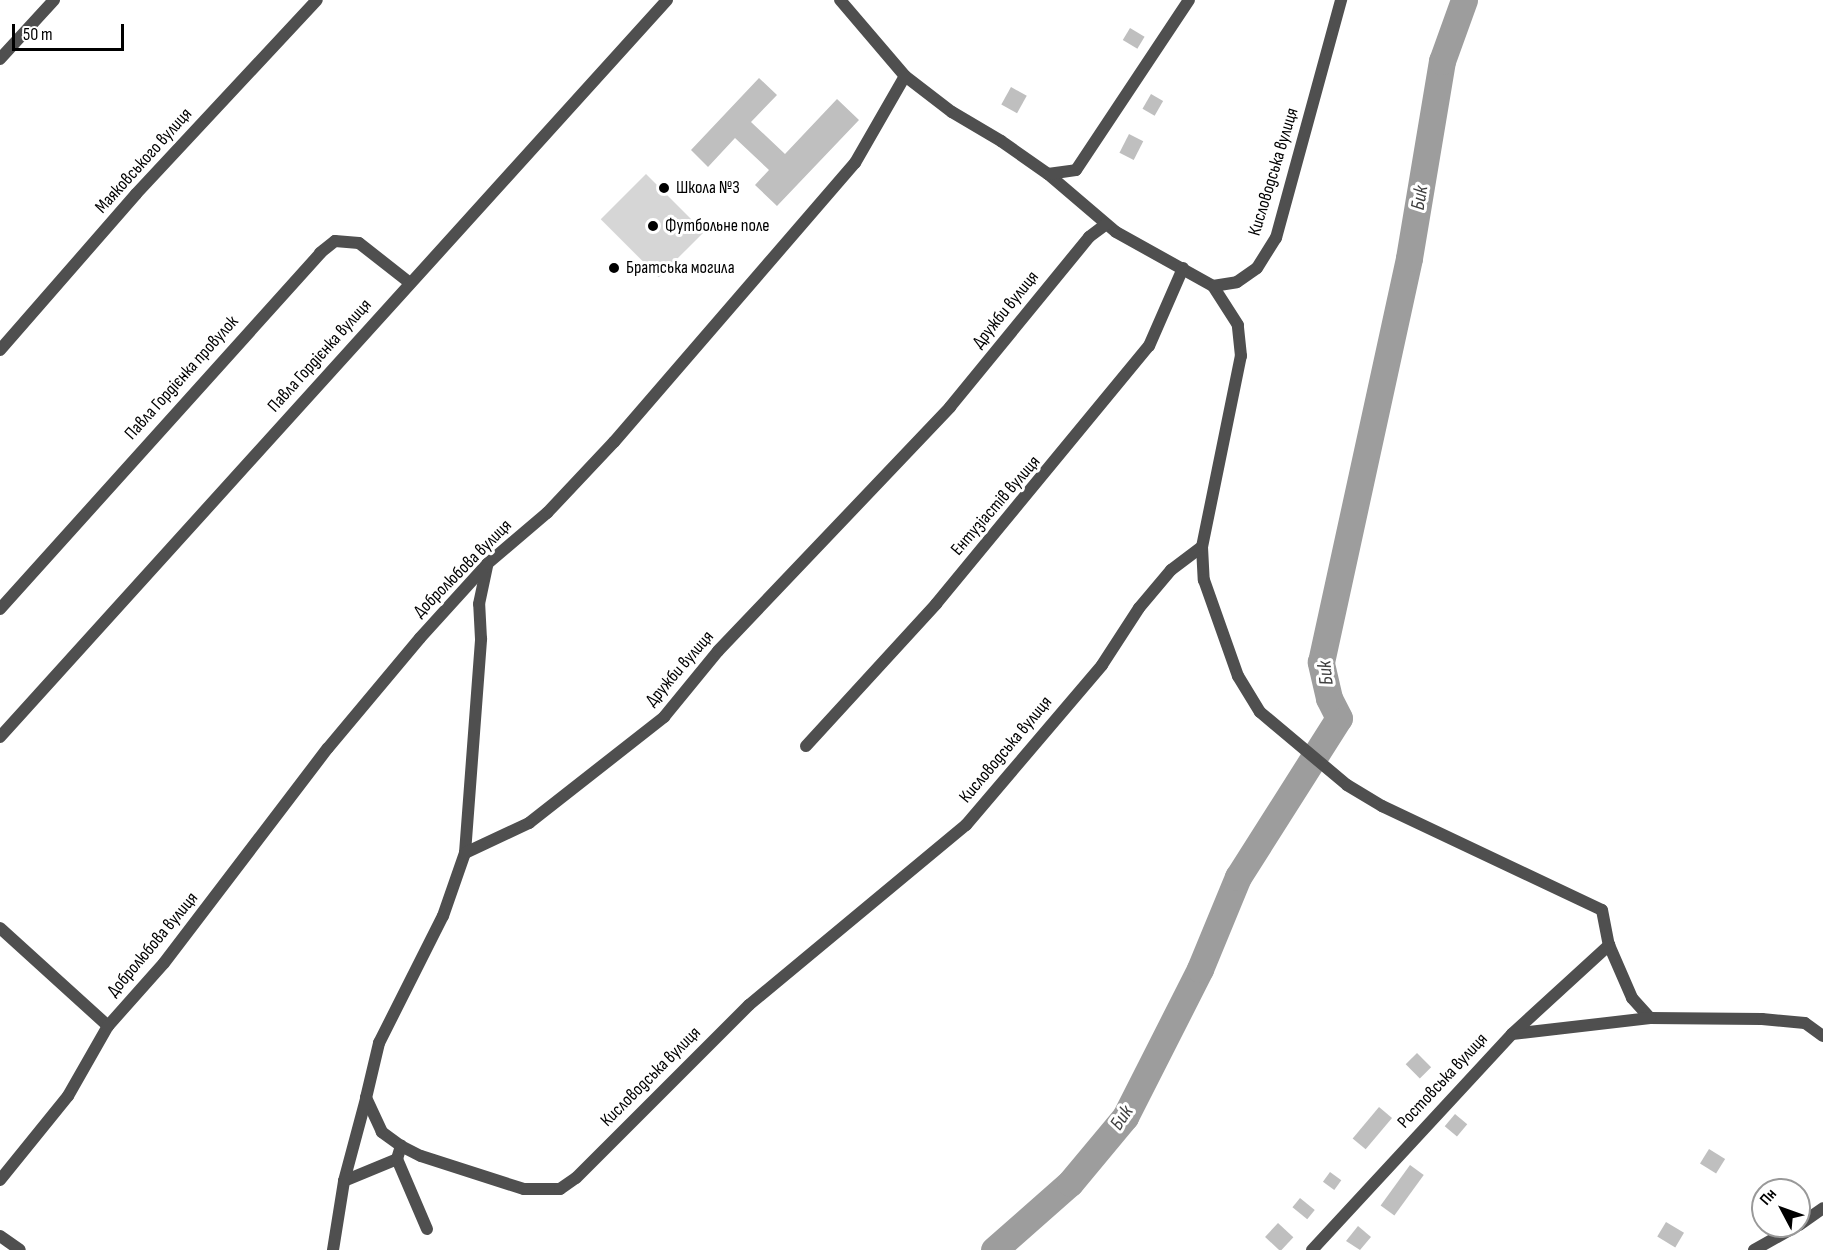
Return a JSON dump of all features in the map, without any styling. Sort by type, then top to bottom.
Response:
[{"type":"street","points":[[0,59],[54,0]]},
{"type":"street","name":"Маяковського вулиця","points":[[0,350],[136,194],[318,0]]},
{"type":"street","name":"Павла Гордієнка вулиця","points":[[0,737],[667,0]]},
{"type":"street","points":[[840,0],[905,76],[952,112],[1001,141],[1048,174],[1106,224],[1213,286],[1238,325],[1241,356],[1202,547],[1204,580],[1221,632],[1238,676],[1260,712],[1347,785],[1382,806],[1602,910],[1609,945],[1632,998],[1650,1018]]},
{"type":"street","points":[[1048,174],[1076,170],[1189,0]]},
{"type":"street","name":"Кисловодська вулиця","points":[[1213,286],[1237,282],[1257,268],[1276,238],[1341,0]]},
{"type":"street","name":"Добролюбова вулиця","points":[[0,1180],[68,1095],[108,1026],[229,881],[336,739],[420,638],[488,564],[547,513],[614,442],[811,216],[855,164],[905,76]]},
{"type":"street","name":"Дружби вулиця","points":[[465,853],[529,823],[664,717],[718,651],[942,416],[1082,246],[1106,224]]},
{"type":"street","name":"Павла Гордієнка провулок","points":[[0,609],[320,253],[335,242],[358,243],[410,283]]},
{"type":"street","name":"Ентузіастів вулиця","points":[[806,746],[943,595],[1149,346],[1183,268]]},
{"type":"street","name":"Кисловодська вулиця","points":[[401,1146],[421,1156],[524,1189],[560,1189],[576,1178],[749,1005],[966,825],[1102,665],[1139,608],[1171,570],[1202,547]]},
{"type":"street","points":[[333,1250],[344,1181],[379,1043],[443,916],[465,853],[482,639],[479,604],[488,564]]},
{"type":"street","points":[[0,928],[108,1026]]},
{"type":"street","name":"Ростовська вулиця","points":[[1312,1250],[1512,1034],[1609,945]]},
{"type":"street","points":[[1512,1034],[1650,1018],[1762,1019],[1805,1023],[1823,1036]]},
{"type":"street","points":[[366,1098],[382,1132],[401,1146],[397,1159],[428,1229]]},
{"type":"street","points":[[344,1181],[397,1159]]},
{"type":"street","points":[[0,1236],[20,1250]]},
{"type":"street","points":[[1754,1250],[1776,1238]]},
{"type":"shaded area","name":"Футбольне поле","points":[[646,174],[704,232],[659,277],[601,219]]},
{"type":"building","points":[[1130,28],[1145,37],[1137,49],[1123,40]]},
{"type":"building","points":[[759,78],[777,95],[751,122],[785,154],[837,99],[859,120],[777,206],[755,185],[769,170],[735,138],[708,167],[691,150]]},
{"type":"building","points":[[1011,87],[1027,96],[1017,113],[1001,104]]},
{"type":"building","points":[[1151,94],[1163,101],[1155,116],[1142,109]]},
{"type":"building","points":[[1129,134],[1143,141],[1134,160],[1119,153]]},
{"type":"building","points":[[1417,1053],[1431,1067],[1420,1078],[1406,1064]]},
{"type":"building","points":[[1379,1107],[1392,1118],[1366,1149],[1353,1138]]},
{"type":"building","points":[[1455,1114],[1467,1124],[1457,1137],[1445,1126]]},
{"type":"building","points":[[1709,1149],[1725,1159],[1716,1173],[1700,1163]]},
{"type":"building","points":[[1410,1165],[1424,1175],[1394,1215],[1381,1205]]},
{"type":"building","points":[[1330,1172],[1341,1180],[1334,1190],[1323,1182]]},
{"type":"building","points":[[1300,1198],[1315,1210],[1307,1219],[1292,1207]]},
{"type":"building","points":[[1666,1222],[1684,1233],[1675,1247],[1657,1237]]},
{"type":"building","points":[[1278,1223],[1293,1237],[1279,1250],[1265,1237]]},
{"type":"building","points":[[1358,1226],[1371,1237],[1360,1250],[1346,1241]]},
{"type":"waterway","name":"Бик","points":[[994,1250],[1070,1183],[1125,1117],[1200,969],[1238,877],[1339,718],[1329,698],[1321,662],[1409,258],[1442,61],[1464,0]]},
{"type":"place","name":"Школа №3","points":[[664,188]]},
{"type":"place","name":"Футбольне поле","points":[[653,226]]},
{"type":"place","name":"Братська могила","points":[[614,268]]}]
